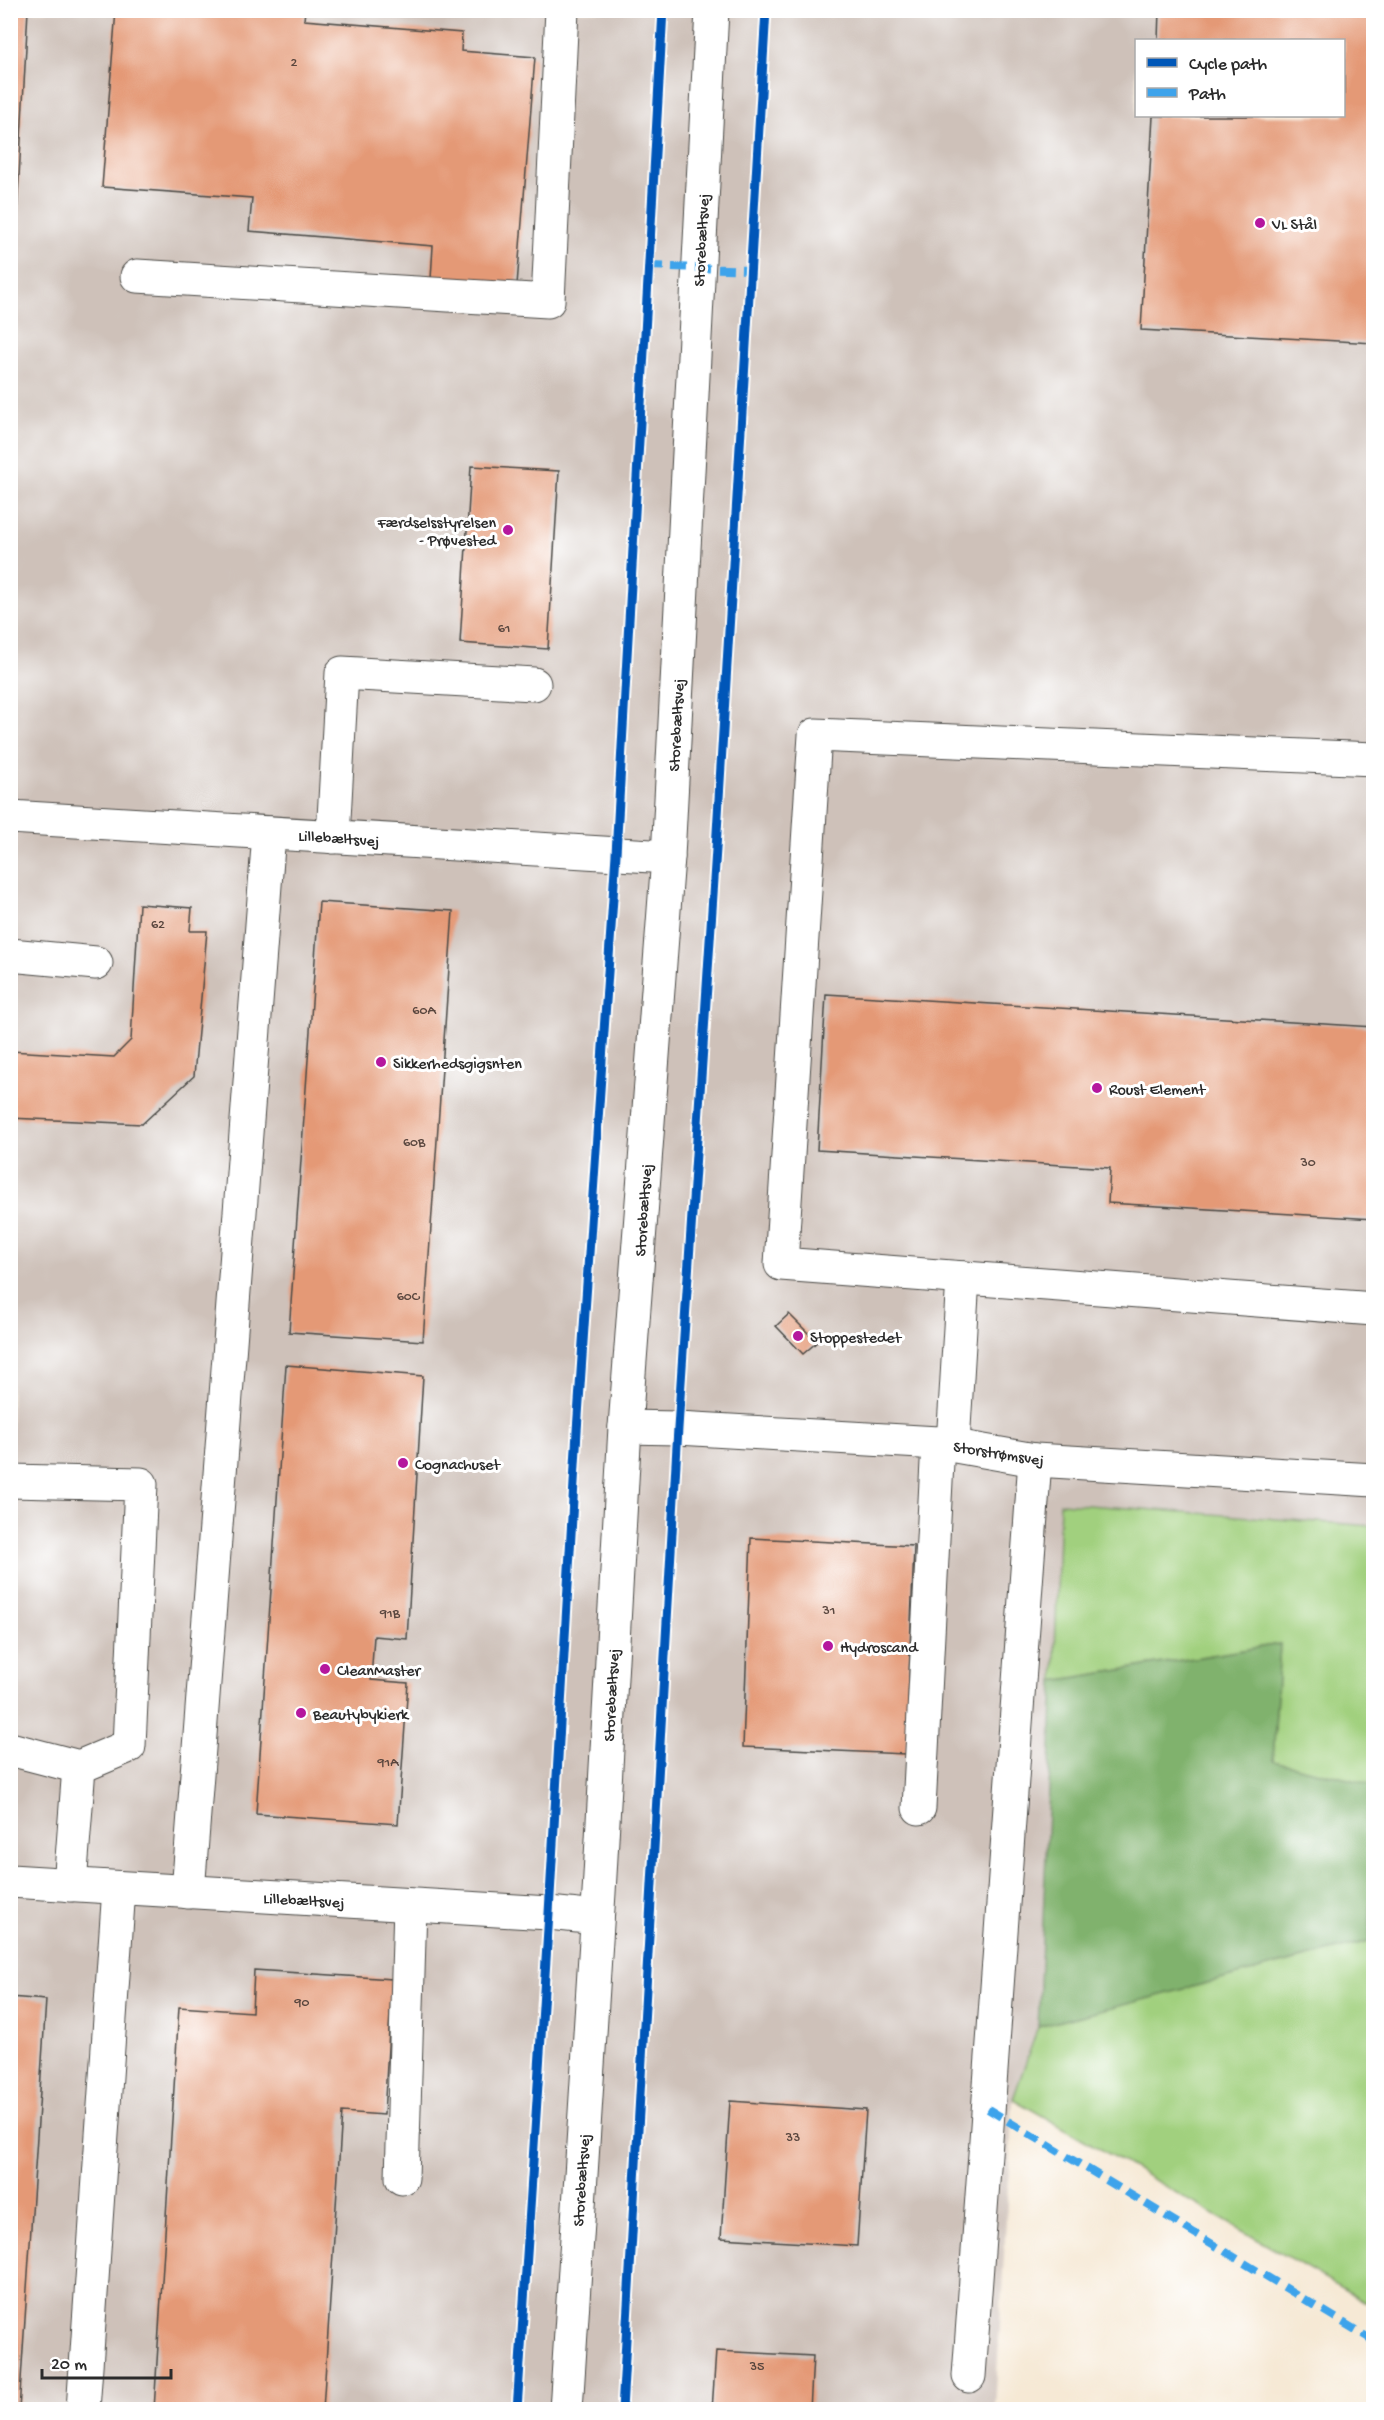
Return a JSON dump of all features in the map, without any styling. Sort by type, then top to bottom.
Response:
[{"type":"street","points":[[137,276],[548,301],[562,10]]},
{"type":"street","name":"Storebæltsvej","points":[[566,2409],[625,1427],[668,857],[712,10]]},
{"type":"street","points":[[333,837],[342,673],[534,684]]},
{"type":"street","points":[[1374,759],[815,735],[781,1264],[1374,1309]]},
{"type":"street","name":"Lillebæltsvej","points":[[10,817],[668,857]]},
{"type":"street","points":[[188,1892],[269,833]]},
{"type":"street","points":[[10,955],[96,963]]},
{"type":"street","points":[[919,1808],[946,1444],[963,1278]]},
{"type":"street","name":"Storstrømsvej","points":[[625,1427],[678,1428],[946,1444],[1035,1460],[1374,1480]]},
{"type":"street","points":[[969,2376],[1035,1460]]},
{"type":"street","points":[[10,1480],[141,1484],[129,1746],[79,1767],[10,1749]]},
{"type":"street","points":[[70,1885],[79,1767]]},
{"type":"street","name":"Lillebæltsvej","points":[[10,1881],[597,1918]]},
{"type":"street","points":[[83,2409],[119,1888]]},
{"type":"street","points":[[402,2178],[410,1905]]},
{"type":"shaded area","points":[[11,11],[1373,11],[1373,2307],[1013,2099],[995,2409],[11,2410]]},
{"type":"green space","points":[[1060,1503],[1373,1526],[1373,1785],[1273,1761],[1280,1644],[1054,1681]]},
{"type":"green space","points":[[1280,1644],[1273,1761],[1373,1785],[1373,1858],[1369,1941],[1038,2027],[1054,1681]]},
{"type":"green space","points":[[1373,1858],[1373,2306],[1013,2099],[1038,2027],[1369,1941]]},
{"type":"building","points":[[10,10],[28,10],[15,251],[10,250]]},
{"type":"building","points":[[116,10],[305,10],[304,20],[462,33],[461,51],[535,57],[517,285],[431,279],[433,246],[249,231],[252,198],[102,187]]},
{"type":"building","name":"VL Stål","points":[[1159,10],[1374,10],[1374,343],[1141,330],[1153,117],[1345,117],[1345,39],[1158,39]]},
{"type":"building","points":[[471,466],[559,471],[548,649],[460,643]]},
{"type":"building","points":[[319,902],[453,911],[423,1341],[289,1332]]},
{"type":"building","points":[[139,904],[192,908],[190,931],[207,931],[194,1076],[142,1124],[10,1118],[10,1051],[114,1057],[131,1040]]},
{"type":"building","name":"Roust Element","points":[[826,994],[1374,1027],[1374,1219],[1108,1203],[1110,1168],[817,1150]]},
{"type":"building","points":[[789,1314],[817,1342],[803,1354],[776,1326]]},
{"type":"building","points":[[286,1365],[423,1376],[407,1639],[374,1636],[371,1680],[408,1683],[398,1824],[256,1814]]},
{"type":"building","name":"Hydroscand","points":[[751,1538],[914,1546],[906,1754],[743,1747]]},
{"type":"building","points":[[254,1970],[392,1979],[384,2115],[342,2112],[323,2410],[154,2410],[179,2007],[252,2012]]},
{"type":"building","points":[[10,1997],[46,2000],[19,2410],[10,2410]]},
{"type":"building","points":[[730,2101],[866,2110],[857,2246],[721,2238]]},
{"type":"building","points":[[716,2351],[813,2356],[810,2410],[712,2410]]},
{"type":"marked path","points":[[649,266],[750,270]]},
{"type":"marked path","points":[[988,2109],[1374,2341]]},
{"type":"cycle path","points":[[517,2410],[577,1431],[616,854],[663,10]]},
{"type":"cycle path","points":[[622,2410],[678,1428],[716,849],[766,10]]},
{"type":"place","name":"VL Stål","points":[[1260,223]]},
{"type":"place","name":"Færdselsstyrelsen - Prøvested","points":[[508,530]]},
{"type":"place","name":"Sikkerhedsgigsnten","points":[[381,1062]]},
{"type":"place","name":"Roust Element","points":[[1097,1088]]},
{"type":"place","name":"Stoppestedet","points":[[798,1336]]},
{"type":"place","name":"Cognachuset","points":[[403,1463]]},
{"type":"place","name":"Hydroscand","points":[[828,1646]]},
{"type":"place","name":"CleanMaster","points":[[325,1669]]},
{"type":"place","name":"Beautybykierk","points":[[301,1713]]}]
